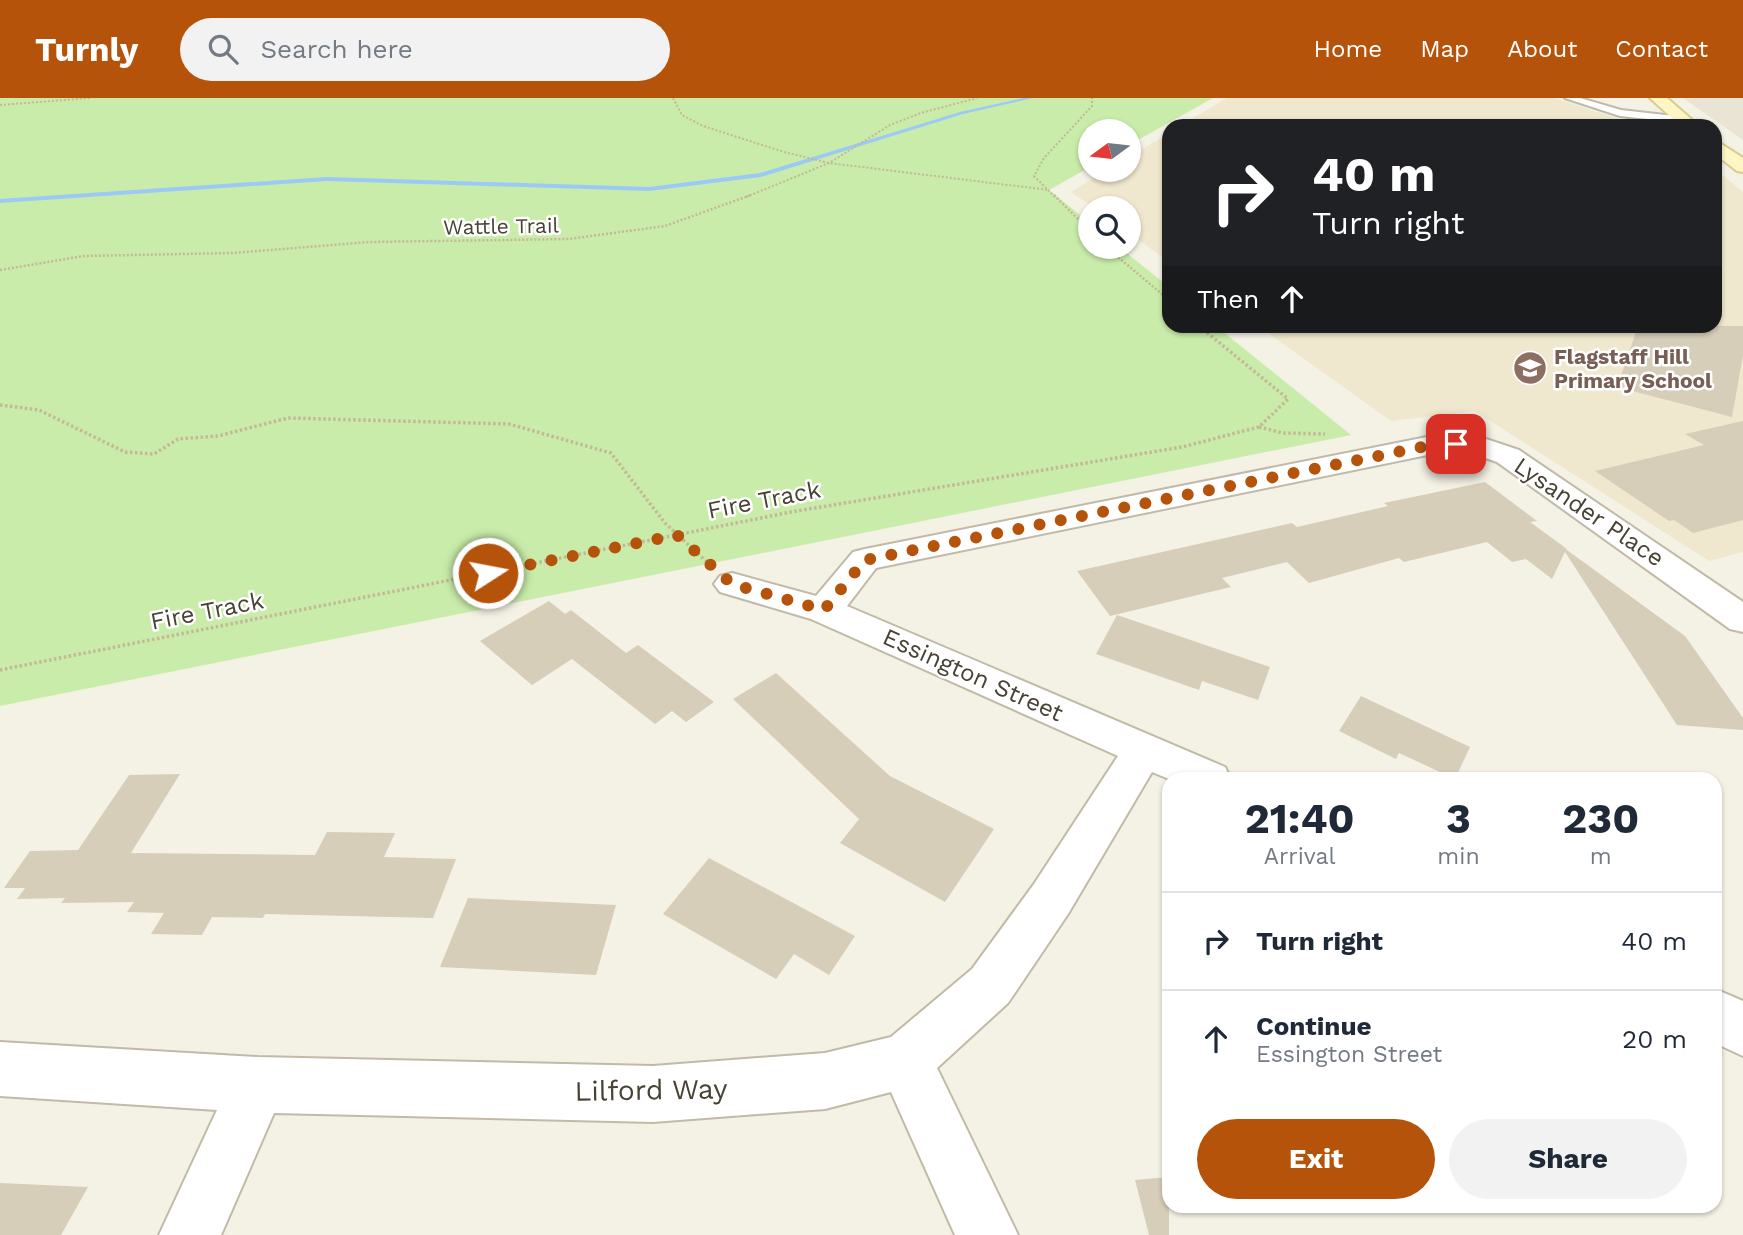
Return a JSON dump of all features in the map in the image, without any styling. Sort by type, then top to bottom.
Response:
[{"type":"main road","points":[[1658,98],[1682,119]]},
{"type":"main road","points":[[1722,150],[1743,167]]},
{"type":"street","name":"Lysander Place","points":[[824,610],[865,560],[1437,444],[1474,444],[1508,456],[1743,620]]},
{"type":"street","name":"Essington Street","points":[[732,584],[824,610],[1194,772]]},
{"type":"street","name":"Lilford Way","points":[[0,1069],[258,1085],[653,1094],[825,1081],[905,1061],[990,986],[1051,899],[1144,750]]},
{"type":"street","points":[[1722,1018],[1743,1030]]},
{"type":"street","points":[[905,1061],[987,1235]]},
{"type":"street","points":[[190,1235],[258,1085]]},
{"type":"lane","points":[[1570,98],[1620,113],[1660,119]]},
{"type":"path","points":[[0,105],[90,98]]},
{"type":"path","points":[[673,98],[682,115],[703,126],[784,152],[829,163],[1049,190]]},
{"type":"path","name":"Wattle Trail","points":[[0,270],[84,256],[233,253],[369,242],[595,237],[665,226],[710,212],[829,163],[890,125],[920,113],[977,98]]},
{"type":"path","points":[[1078,219],[1034,176],[1044,158],[1092,106],[1092,98]]},
{"type":"path","points":[[1120,259],[1162,294]]},
{"type":"path","name":"Fire Track","points":[[0,670],[791,512],[1182,447],[1259,426],[1288,399],[1208,333]]},
{"type":"path","points":[[0,405],[39,410],[125,452],[153,454],[178,439],[218,436],[288,418],[409,424],[509,424],[611,453],[665,523],[732,584]]},
{"type":"shaded area","points":[[1227,98],[1554,98],[1618,119],[1192,119]]},
{"type":"shaded area","points":[[1683,98],[1743,98],[1743,140],[1722,125],[1722,119],[1713,119]]},
{"type":"shaded area","points":[[1162,137],[1162,257],[1141,242],[1141,196],[1078,197],[1071,192],[1087,182],[1141,182],[1141,150]]},
{"type":"shaded area","name":"Flagstaff Hill Primary School","points":[[1722,175],[1743,192],[1743,552],[1709,561],[1475,411],[1391,421],[1268,333],[1722,333]]},
{"type":"green space","points":[[0,98],[1213,98],[1175,119],[1162,119],[1162,127],[1141,138],[1141,119],[1078,119],[1078,174],[1049,190],[1078,213],[1078,259],[1134,259],[1162,281],[1162,333],[1225,333],[1351,435],[0,706]]},
{"type":"building","points":[[1722,326],[1743,326],[1743,355],[1732,417],[1617,387],[1636,333],[1722,333]]},
{"type":"building","points":[[1743,421],[1743,520],[1693,533],[1674,520],[1669,521],[1595,471],[1704,445],[1685,434]]},
{"type":"building","points":[[1485,482],[1537,521],[1530,522],[1567,549],[1552,579],[1526,559],[1512,562],[1487,542],[1404,562],[1399,558],[1309,583],[1287,562],[1222,578],[1231,587],[1110,616],[1077,571],[1292,523],[1297,527],[1388,506],[1384,503]]},
{"type":"building","points":[[1567,550],[1685,636],[1743,718],[1743,730],[1677,725],[1565,552]]},
{"type":"building","points":[[549,601],[565,614],[571,610],[626,653],[638,645],[714,702],[686,722],[672,711],[655,724],[572,659],[532,685],[480,641]]},
{"type":"building","points":[[1117,615],[1270,667],[1258,700],[1202,681],[1199,690],[1096,654]]},
{"type":"building","points":[[776,673],[890,776],[994,829],[945,902],[840,843],[859,819],[733,699]]},
{"type":"building","points":[[1361,696],[1470,747],[1458,772],[1440,772],[1399,753],[1396,759],[1339,731]]},
{"type":"building","points":[[180,774],[131,853],[315,855],[327,832],[395,833],[384,857],[456,859],[433,918],[265,914],[263,918],[212,917],[202,935],[151,934],[164,913],[127,912],[134,902],[61,903],[65,898],[17,899],[25,888],[4,888],[30,851],[78,850],[129,775]]},
{"type":"building","points":[[709,858],[855,936],[829,975],[794,954],[776,979],[663,914]]},
{"type":"building","points":[[468,898],[616,905],[596,975],[440,967]]},
{"type":"building","points":[[1162,1178],[1162,1213],[1169,1213],[1169,1235],[1149,1235],[1135,1180]]},
{"type":"building","points":[[0,1183],[88,1187],[61,1235],[0,1235]]},
{"type":"waterway","points":[[0,201],[327,179],[649,189],[761,175],[962,113],[1031,98]]},
{"type":"place","name":"Flagstaff Hill Primary School","points":[[1530,368]]},
{"type":"route","points":[[488,573],[677,535],[732,584],[824,610],[865,560],[1437,444],[1456,444]]}]
